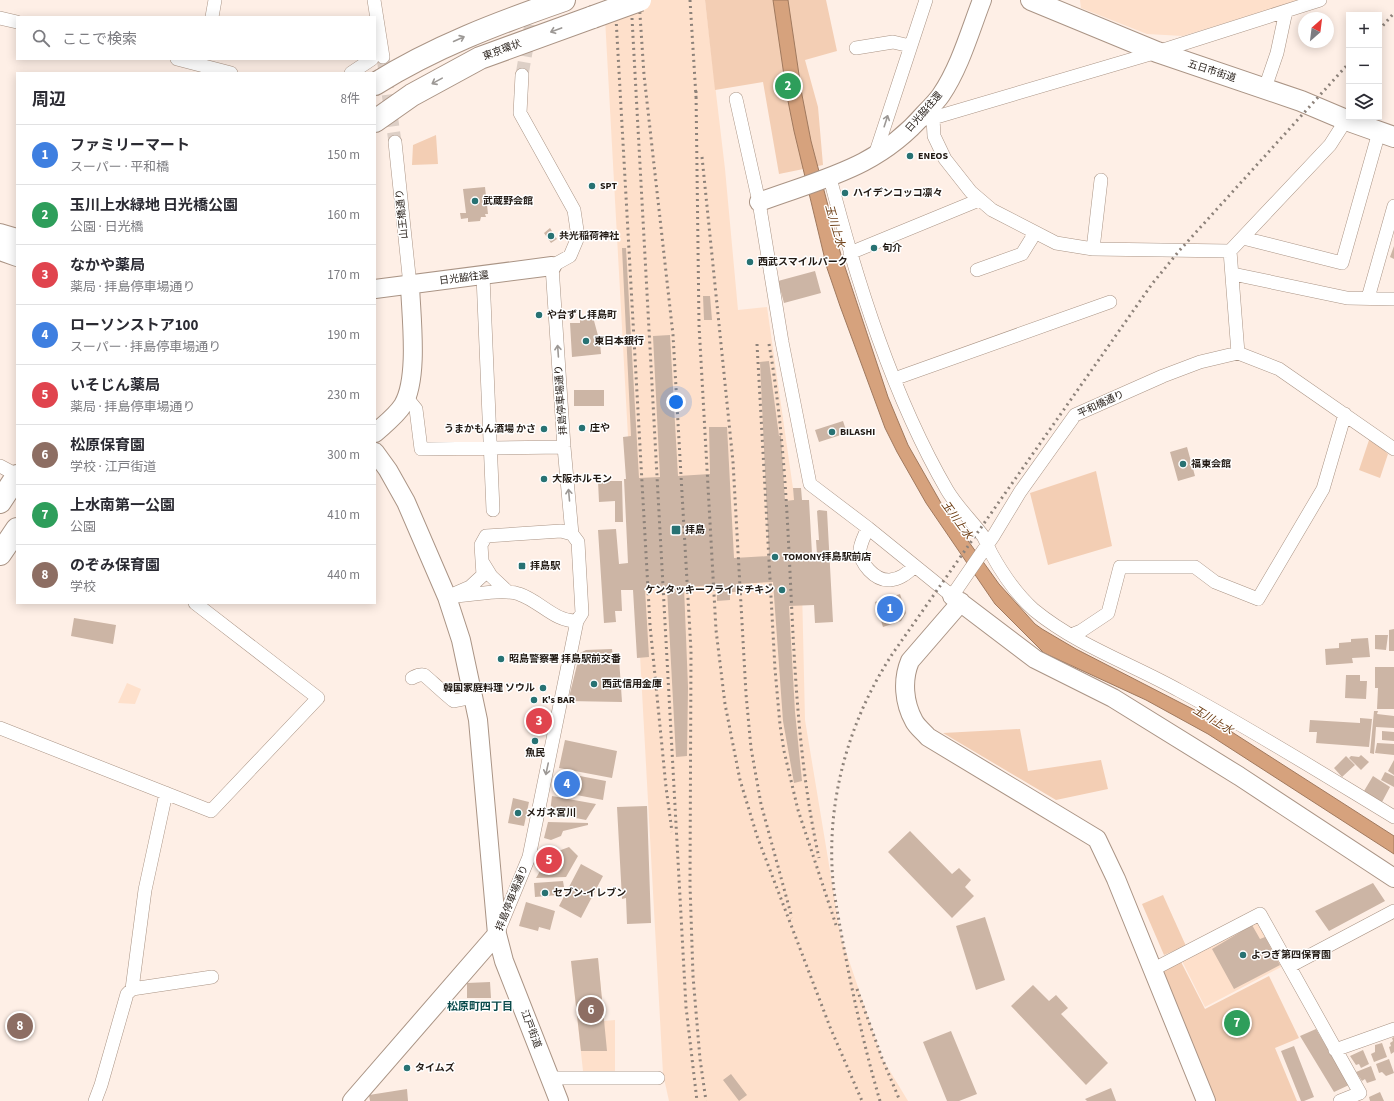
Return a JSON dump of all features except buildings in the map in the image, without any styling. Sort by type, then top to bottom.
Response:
[{"type":"highway","points":[[376,83],[431,52],[474,32],[564,0]]},
{"type":"highway","name":"東京環状","points":[[376,120],[412,95],[480,58],[640,0]]},
{"type":"highway","points":[[0,502],[16,477]]},
{"type":"highway","points":[[0,554],[16,530]]},
{"type":"main road","name":"五日市街道","points":[[1037,2],[1157,52],[1301,101],[1386,135]]},
{"type":"main road","points":[[0,234],[16,238]]},
{"type":"main road","points":[[0,250],[16,256]]},
{"type":"street","points":[[212,16],[215,0]]},
{"type":"street","points":[[374,0],[375,16]]},
{"type":"street","points":[[874,158],[926,0]]},
{"type":"street","name":"日光脇往還","points":[[760,202],[825,179],[874,158],[927,119],[958,61],[982,0]]},
{"type":"street","points":[[1320,0],[1157,52],[927,119],[944,159],[979,200],[992,210],[1056,243],[1093,248],[1230,251],[1330,145],[1346,120]]},
{"type":"street","points":[[1265,88],[1277,53],[1286,11]]},
{"type":"street","points":[[0,18],[16,22]]},
{"type":"street","points":[[376,28],[378,56]]},
{"type":"street","points":[[856,48],[893,42],[910,46]]},
{"type":"street","points":[[186,60],[205,62],[229,72]]},
{"type":"street","points":[[353,72],[372,60]]},
{"type":"street","points":[[522,75],[520,113],[574,210],[578,237],[570,256],[552,266]]},
{"type":"street","points":[[736,99],[760,202],[782,342],[810,484],[868,528],[914,567],[1035,659],[1113,698],[1239,776],[1394,878]]},
{"type":"street","points":[[1243,238],[1342,263],[1386,135]]},
{"type":"street","name":"山王橋通り","points":[[395,142],[410,285]]},
{"type":"street","points":[[825,179],[894,379],[919,438],[949,493],[984,549],[1025,601],[1045,618],[1091,648],[1177,689],[1255,732],[1394,817]]},
{"type":"street","points":[[1093,248],[1101,180]]},
{"type":"street","points":[[850,253],[979,200]]},
{"type":"street","points":[[1368,298],[1394,206]]},
{"type":"street","points":[[977,270],[1022,254],[1035,233]]},
{"type":"street","points":[[1230,251],[1238,353],[1279,369],[1394,449]]},
{"type":"street","name":"日光脇往還","points":[[376,289],[552,266]]},
{"type":"street","name":"拝島停車場通り","points":[[355,1099],[497,934],[529,857],[577,621],[582,613],[578,542],[572,534],[564,447],[552,266]]},
{"type":"street","points":[[1233,274],[1347,298],[1394,299]]},
{"type":"street","points":[[483,276],[494,510]]},
{"type":"street","points":[[376,432],[394,416],[407,398],[412,375],[410,285]]},
{"type":"street","points":[[894,379],[1110,302]]},
{"type":"street","name":"平和橋通り","points":[[956,599],[962,580],[984,549],[1020,492],[1075,415],[1163,376],[1200,362],[1238,353]]},
{"type":"street","points":[[407,398],[416,409],[421,449],[564,447]]},
{"type":"street","points":[[1071,634],[1081,632],[1108,613],[1120,567],[1195,567],[1215,582],[1258,599],[1323,489],[1345,414]]},
{"type":"street","name":"江戸街道","points":[[376,453],[388,470],[406,502],[448,598],[461,640],[478,720],[497,934],[504,960],[559,1101]]},
{"type":"street","points":[[0,466],[16,474]]},
{"type":"street","points":[[868,528],[860,549],[862,560],[872,574],[888,580],[904,577],[914,567]]},
{"type":"street","points":[[448,598],[470,587],[484,575],[481,545],[486,536],[561,532],[572,534]]},
{"type":"street","points":[[483,563],[490,576],[508,592]]},
{"type":"street","points":[[448,598],[508,592],[520,594],[567,621],[577,621]]},
{"type":"street","points":[[956,599],[910,661],[906,672],[905,694],[914,722],[928,737],[1097,839],[1116,879],[1206,1101]]},
{"type":"street","points":[[0,728],[56,748],[211,811],[318,698],[196,604]]},
{"type":"street","points":[[412,678],[418,675],[426,676],[444,694],[454,701],[474,697]]},
{"type":"street","points":[[132,989],[145,890],[166,793]]},
{"type":"street","points":[[1290,966],[1394,911]]},
{"type":"street","points":[[1152,970],[1260,914],[1360,1093],[1340,1101]]},
{"type":"street","points":[[95,1101],[127,994],[132,989],[212,977]]},
{"type":"street","points":[[1335,1050],[1394,1029]]},
{"type":"street","points":[[550,1078],[658,1078]]},
{"type":"shaded area","points":[[604,0],[705,0],[725,169],[738,310],[767,307],[801,544],[805,720],[841,937],[882,1058],[908,1101],[669,1101],[663,1074]]},
{"type":"shaded area","points":[[705,0],[826,0],[837,51],[805,60],[818,107],[823,165],[779,174],[763,82],[715,90]]},
{"type":"shaded area","points":[[1080,0],[1299,0],[1183,36],[1147,34],[1081,8]]},
{"type":"shaded area","points":[[436,135],[438,164],[412,165],[413,145]]},
{"type":"shaded area","points":[[1370,437],[1388,454],[1380,478],[1359,470]]},
{"type":"shaded area","points":[[1096,471],[1112,546],[1048,565],[1030,493]]},
{"type":"shaded area","points":[[127,683],[141,689],[135,704],[118,703]]},
{"type":"shaded area","points":[[1020,729],[1028,771],[1101,760],[1108,789],[1056,800],[943,733]]},
{"type":"shaded area","points":[[1163,895],[1186,946],[1164,955],[1142,904]]},
{"type":"shaded area","points":[[1258,921],[1283,966],[1205,1007],[1181,959]]},
{"type":"shaded area","points":[[598,958],[604,1021],[615,1020],[615,1073],[583,1071],[571,961]]},
{"type":"shaded area","points":[[1180,960],[1205,1009],[1269,976],[1299,1038],[1275,1048],[1297,1101],[1214,1101],[1161,971]]},
{"type":"water","name":"玉川上水","points":[[773,0],[788,0],[802,95],[811,141],[841,255],[888,397],[908,445],[941,503],[999,584],[1035,624],[1042,629],[1076,649],[1210,718],[1394,836],[1394,854],[1208,734],[1146,700],[1044,653],[995,604],[926,503],[897,452],[885,428],[840,306],[827,268],[794,131],[787,96]]},
{"type":"tunnel","points":[[522,75],[534,6]]},
{"type":"tunnel","points":[[383,57],[395,142]]},
{"type":"railway","points":[[615,0],[650,625],[666,787],[672,832]]},
{"type":"railway","points":[[631,0],[686,1007],[697,1101]]},
{"type":"railway","points":[[639,0],[644,75],[673,335],[691,651],[690,885],[693,976],[700,1059],[706,1101]]},
{"type":"railway","points":[[690,0],[696,97]]},
{"type":"railway","points":[[1382,27],[1394,13]]},
{"type":"railway","points":[[880,1101],[862,1035],[848,969],[834,891],[832,860],[836,797],[842,767],[851,737],[863,708],[893,653],[1152,284],[1179,251],[1346,66]]},
{"type":"railway","points":[[696,91],[699,325],[716,630],[725,704],[740,780],[757,836],[830,1027],[862,1101]]},
{"type":"railway","points":[[702,157],[733,462],[746,694],[751,748],[761,804],[792,918]]},
{"type":"railway","points":[[757,344],[775,669],[780,725],[784,751],[798,810],[836,925]]},
{"type":"railway","points":[[769,344],[778,408],[784,472],[800,730],[807,794],[819,858]]},
{"type":"railway","points":[[857,989],[882,1058],[900,1101]]},
{"type":"place","name":"玉川上水緑地 日光橋公園","points":[[788,86]]},
{"type":"place","name":"ENEOS","points":[[910,156]]},
{"type":"place","name":"SPT","points":[[592,186]]},
{"type":"place","name":"ハイデンコッコ凛々","points":[[845,193]]},
{"type":"place","name":"武蔵野会館","points":[[475,201]]},
{"type":"place","name":"共光稲荷神社","points":[[551,236]]},
{"type":"place","name":"旬介","points":[[874,248]]},
{"type":"place","name":"西武スマイルパーク","points":[[750,262]]},
{"type":"place","name":"や台ずし拝島町","points":[[539,315]]},
{"type":"place","name":"東日本銀行","points":[[586,341]]},
{"type":"place","name":"庄や","points":[[582,428]]},
{"type":"place","name":"うまかもん酒場 かさ","points":[[544,429]]},
{"type":"place","name":"BILASHI","points":[[832,432]]},
{"type":"place","name":"福東会館","points":[[1183,464]]},
{"type":"place","name":"大阪ホルモン","points":[[544,479]]},
{"type":"place","name":"拝島","points":[[676,530]]},
{"type":"place","name":"TOMONY拝島駅前店","points":[[775,557]]},
{"type":"place","name":"拝島駅","points":[[522,566]]},
{"type":"place","name":"ケンタッキーフライドチキン","points":[[782,590]]},
{"type":"place","name":"ファミリーマート","points":[[890,609]]},
{"type":"place","name":"昭島警察署 拝島駅前交番","points":[[501,659]]},
{"type":"place","name":"西武信用金庫","points":[[594,684]]},
{"type":"place","name":"韓国家庭料理 ソウル","points":[[543,688]]},
{"type":"place","name":"K's BAR","points":[[534,700]]},
{"type":"place","name":"なかや薬局","points":[[539,721]]},
{"type":"place","name":"魚民","points":[[535,741]]},
{"type":"place","name":"ローソンストア100","points":[[567,784]]},
{"type":"place","name":"メガネ宮川","points":[[518,813]]},
{"type":"place","name":"いそじん薬局","points":[[549,860]]},
{"type":"place","name":"セブン-イレブン","points":[[545,893]]},
{"type":"place","name":"よつぎ第四保育園","points":[[1243,955]]},
{"type":"place","name":"松原保育園","points":[[591,1010]]},
{"type":"place","name":"上水南第一公園","points":[[1237,1023]]},
{"type":"place","name":"のぞみ保育園","points":[[20,1026]]},
{"type":"place","name":"タイムズ","points":[[407,1068]]},
{"type":"district","name":"松原町四丁目","points":[[480,1006]]}]
